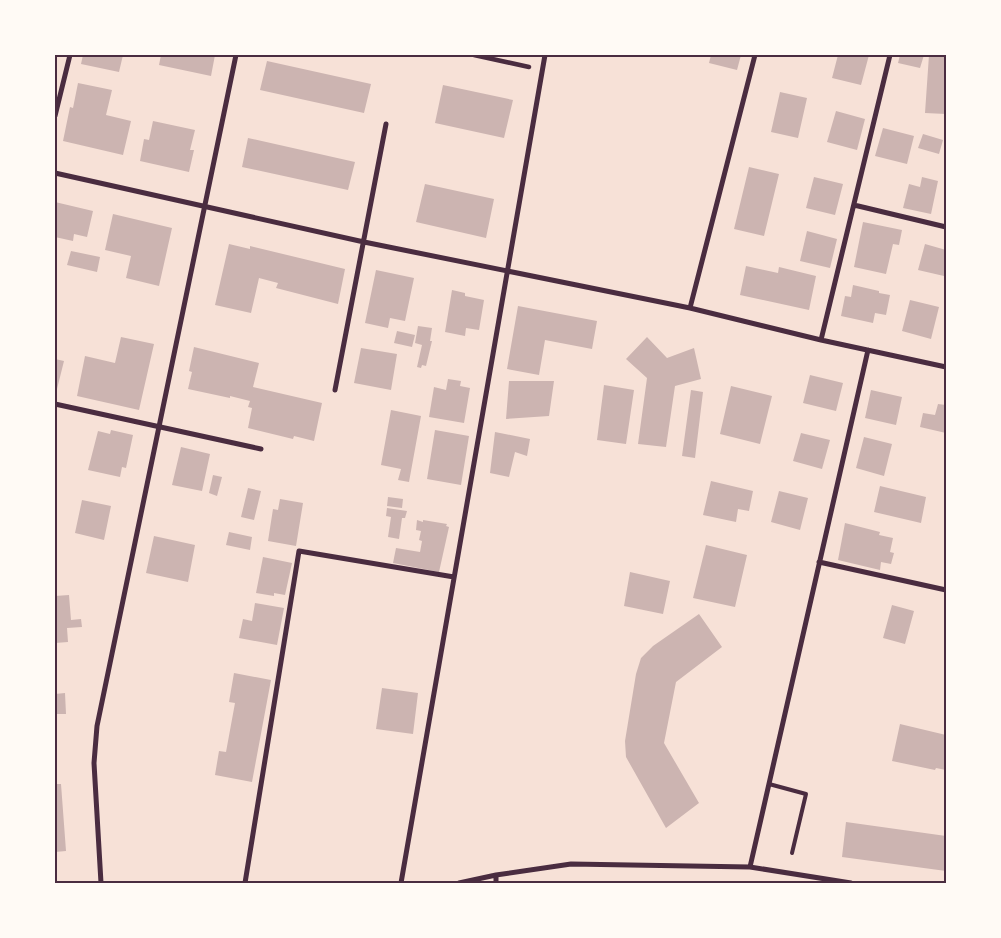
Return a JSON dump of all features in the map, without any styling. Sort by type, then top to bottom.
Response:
[{"type":"street","points":[[55,116],[70,55]]},
{"type":"street","points":[[101,883],[94,763],[97,726],[203,206],[236,55]]},
{"type":"street","points":[[474,55],[529,67]]},
{"type":"street","points":[[401,883],[545,55]]},
{"type":"street","points":[[690,308],[755,55]]},
{"type":"street","points":[[821,340],[890,55]]},
{"type":"street","points":[[335,390],[386,124]]},
{"type":"street","points":[[55,173],[364,242],[690,308],[821,340],[946,367]]},
{"type":"street","points":[[854,205],[946,227]]},
{"type":"street","points":[[750,867],[868,350]]},
{"type":"street","points":[[55,404],[261,450]]},
{"type":"street","points":[[245,883],[299,551],[454,577]]},
{"type":"street","points":[[819,562],[946,590]]},
{"type":"street","points":[[459,883],[496,874],[570,864],[750,867],[851,883]]},
{"type":"street","points":[[496,874],[496,883]]},
{"type":"lane","points":[[769,784],[806,794],[792,854]]},
{"type":"building","points":[[83,55],[123,55],[119,72],[81,64]]},
{"type":"building","points":[[161,55],[215,55],[211,76],[159,65]]},
{"type":"building","points":[[711,55],[741,55],[737,70],[709,63]]},
{"type":"building","points":[[838,55],[869,55],[861,85],[832,78]]},
{"type":"building","points":[[900,55],[924,55],[920,68],[898,63]]},
{"type":"building","points":[[929,55],[946,55],[946,114],[925,113]]},
{"type":"building","points":[[267,61],[371,84],[364,113],[260,90]]},
{"type":"building","points":[[78,83],[112,90],[106,115],[131,121],[123,155],[63,141],[70,107],[73,108]]},
{"type":"building","points":[[443,85],[513,100],[504,138],[435,123]]},
{"type":"building","points":[[780,92],[807,98],[798,138],[771,132]]},
{"type":"building","points":[[836,111],[865,119],[857,150],[827,142]]},
{"type":"building","points":[[153,121],[195,130],[190,150],[194,150],[189,172],[140,161],[144,139],[149,140]]},
{"type":"building","points":[[883,128],[914,136],[907,164],[875,156]]},
{"type":"building","points":[[923,134],[943,140],[939,154],[918,148]]},
{"type":"building","points":[[248,138],[355,162],[348,190],[242,167]]},
{"type":"building","points":[[749,167],[779,174],[764,236],[734,229]]},
{"type":"building","points":[[814,177],[843,184],[835,215],[806,208]]},
{"type":"building","points":[[922,177],[938,181],[931,214],[903,208],[909,184],[920,187]]},
{"type":"building","points":[[425,184],[494,199],[486,238],[416,222]]},
{"type":"building","points":[[55,202],[93,211],[87,237],[74,234],[73,241],[55,237]]},
{"type":"building","points":[[113,214],[172,228],[159,286],[126,278],[131,256],[105,250]]},
{"type":"building","points":[[863,222],[902,230],[899,245],[893,244],[886,274],[854,267]]},
{"type":"building","points":[[807,231],[837,239],[830,268],[800,261]]},
{"type":"building","points":[[229,244],[250,249],[250,246],[345,269],[338,304],[276,288],[278,283],[259,278],[251,313],[215,305]]},
{"type":"building","points":[[925,244],[946,250],[946,270],[944,276],[918,270]]},
{"type":"building","points":[[71,251],[100,257],[97,272],[67,265]]},
{"type":"building","points":[[746,266],[778,273],[779,267],[816,276],[809,310],[740,295]]},
{"type":"building","points":[[376,270],[414,278],[405,321],[390,318],[388,328],[365,323]]},
{"type":"building","points":[[853,285],[890,295],[886,315],[875,313],[873,323],[841,316],[845,296],[851,297]]},
{"type":"building","points":[[452,290],[465,293],[465,296],[484,300],[479,330],[466,328],[465,336],[445,332]]},
{"type":"building","points":[[910,300],[939,307],[931,339],[902,331]]},
{"type":"building","points":[[518,306],[597,321],[592,349],[545,340],[539,375],[507,369]]},
{"type":"building","points":[[418,326],[432,328],[430,341],[432,341],[426,366],[422,365],[421,368],[417,367],[422,345],[415,343]]},
{"type":"building","points":[[397,331],[415,335],[412,347],[394,343]]},
{"type":"building","points":[[121,337],[154,344],[139,410],[77,396],[85,356],[115,363]]},
{"type":"building","points":[[647,337],[667,358],[694,348],[701,379],[675,386],[666,447],[638,444],[647,378],[626,359]]},
{"type":"building","points":[[194,347],[259,363],[253,387],[322,403],[314,441],[294,436],[293,439],[248,428],[252,408],[248,407],[250,401],[188,389],[192,372],[189,371]]},
{"type":"building","points":[[361,348],[397,354],[391,390],[354,383]]},
{"type":"building","points":[[55,359],[64,361],[57,389],[55,389]]},
{"type":"building","points":[[810,375],[843,383],[836,411],[803,403]]},
{"type":"building","points":[[448,379],[461,381],[460,386],[470,388],[464,423],[429,417],[434,387],[446,390]]},
{"type":"building","points":[[509,381],[554,381],[549,416],[506,419]]},
{"type":"building","points":[[604,385],[634,390],[626,444],[597,440]]},
{"type":"building","points":[[731,386],[772,396],[760,444],[720,434]]},
{"type":"building","points":[[691,390],[703,392],[695,458],[682,456]]},
{"type":"building","points":[[871,390],[902,397],[896,425],[865,418]]},
{"type":"building","points":[[938,404],[946,405],[946,433],[920,427],[923,413],[935,415]]},
{"type":"building","points":[[391,410],[421,416],[409,482],[398,480],[401,469],[381,465]]},
{"type":"building","points":[[111,430],[133,435],[126,468],[122,467],[120,477],[88,470],[98,431],[110,434]]},
{"type":"building","points":[[435,430],[469,436],[461,485],[427,479]]},
{"type":"building","points":[[495,432],[530,439],[527,456],[515,452],[509,477],[490,473]]},
{"type":"building","points":[[801,433],[830,440],[822,469],[793,461]]},
{"type":"building","points":[[864,437],[892,444],[884,476],[856,468]]},
{"type":"building","points":[[181,447],[210,454],[202,491],[172,485]]},
{"type":"building","points":[[213,475],[222,477],[217,496],[209,493]]},
{"type":"building","points":[[711,481],[753,491],[749,511],[738,509],[736,522],[703,515]]},
{"type":"building","points":[[880,486],[926,497],[921,523],[874,512]]},
{"type":"building","points":[[248,488],[261,491],[254,520],[241,517]]},
{"type":"building","points":[[779,491],[808,498],[800,530],[771,522]]},
{"type":"building","points":[[388,497],[403,499],[402,508],[387,506]]},
{"type":"building","points":[[280,499],[303,503],[296,546],[268,541],[273,509],[278,510]]},
{"type":"building","points":[[82,500],[111,506],[104,540],[75,533]]},
{"type":"building","points":[[387,508],[407,511],[405,518],[402,518],[399,539],[388,537],[391,517],[386,516]]},
{"type":"building","points":[[417,520],[447,524],[446,526],[449,527],[439,572],[393,563],[396,548],[420,552],[422,541],[419,540],[421,531],[416,530]]},
{"type":"building","points":[[845,523],[880,532],[879,535],[893,538],[890,552],[894,553],[891,564],[881,562],[880,570],[838,560]]},
{"type":"building","points":[[229,532],[252,537],[250,550],[226,545]]},
{"type":"building","points":[[154,536],[195,545],[188,582],[146,573]]},
{"type":"building","points":[[706,545],[747,555],[735,607],[693,598]]},
{"type":"building","points":[[263,557],[292,563],[285,595],[274,593],[274,596],[256,593]]},
{"type":"building","points":[[630,572],[670,581],[663,614],[624,606]]},
{"type":"building","points":[[69,595],[71,620],[81,619],[82,627],[67,628],[68,642],[55,643],[55,596]]},
{"type":"building","points":[[255,603],[284,608],[277,645],[239,638],[243,619],[252,621]]},
{"type":"building","points":[[892,605],[914,611],[905,644],[883,638]]},
{"type":"building","points":[[699,614],[722,647],[676,682],[664,743],[699,803],[666,828],[626,757],[625,741],[636,674],[641,658],[653,646]]},
{"type":"building","points":[[234,673],[271,680],[252,782],[215,775],[219,751],[226,752],[235,703],[229,702]]},
{"type":"building","points":[[382,688],[418,693],[413,734],[376,729]]},
{"type":"building","points":[[65,693],[66,714],[55,714],[55,694]]},
{"type":"building","points":[[900,724],[946,735],[946,770],[936,768],[935,770],[892,761]]},
{"type":"building","points":[[55,784],[61,784],[66,851],[55,852]]},
{"type":"building","points":[[846,822],[946,836],[946,871],[842,857]]}]
